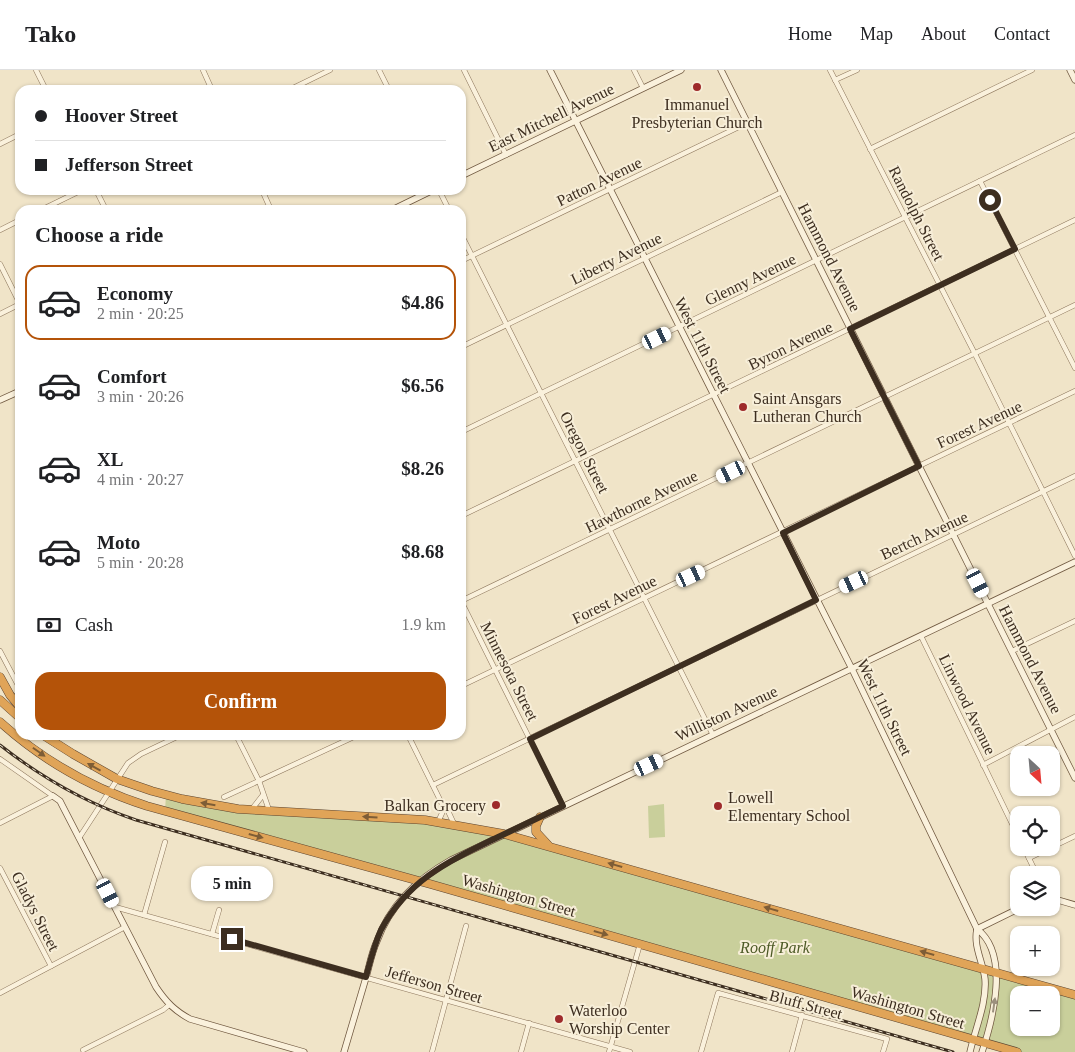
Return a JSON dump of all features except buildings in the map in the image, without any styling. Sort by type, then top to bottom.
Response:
[{"type":"highway","points":[[0,677],[5,688],[15,701]]},
{"type":"highway","points":[[0,700],[15,714]]},
{"type":"highway","name":"Washington Street","points":[[0,722],[15,733]]},
{"type":"highway","name":"Washington Street","points":[[24,740],[45,756],[108,792],[147,806],[420,881],[1015,1052]]},
{"type":"highway","points":[[51,740],[116,778],[182,800],[220,807],[425,820],[504,834],[1075,995]]},
{"type":"highway","points":[[56,740],[72,754]]},
{"type":"highway","points":[[540,817],[536,826],[536,832],[549,846]]},
{"type":"main road","name":"West 11th Street","points":[[550,70],[852,669],[977,929],[984,934],[997,973],[994,1005],[982,1052]]},
{"type":"main road","name":"East Mitchell Avenue","points":[[466,174],[681,70]]},
{"type":"main road","name":"Hammond Avenue","points":[[721,70],[1075,778]]},
{"type":"main road","points":[[1070,70],[1075,80]]},
{"type":"main road","points":[[402,205],[423,195]]},
{"type":"main road","points":[[0,400],[15,392]]},
{"type":"main road","name":"Williston Avenue","points":[[344,1052],[380,932],[399,904],[420,881],[451,860],[1075,562]]},
{"type":"main road","points":[[53,796],[60,801],[156,987],[169,1005],[190,1019],[304,1052]]},
{"type":"main road","points":[[1060,901],[1075,905]]},
{"type":"main road","points":[[977,929],[1010,913]]},
{"type":"main road","name":"West 11th Street","points":[[970,1052],[983,999],[985,979],[975,936],[977,929]]},
{"type":"street","points":[[36,70],[44,85]]},
{"type":"street","points":[[203,70],[210,85]]},
{"type":"street","points":[[299,85],[330,70]]},
{"type":"street","points":[[379,70],[386,85]]},
{"type":"street","points":[[464,70],[506,155]]},
{"type":"street","points":[[634,70],[643,88]]},
{"type":"street","name":"Randolph Street","points":[[830,70],[975,354],[1075,556]]},
{"type":"street","points":[[836,80],[857,70]]},
{"type":"street","points":[[870,149],[1032,70]]},
{"type":"street","name":"Patton Avenue","points":[[466,259],[747,123]]},
{"type":"street","name":"Glenny Avenue","points":[[466,430],[1075,135]]},
{"type":"street","points":[[0,144],[15,136]]},
{"type":"street","points":[[980,181],[1075,368]]},
{"type":"street","name":"Liberty Avenue","points":[[466,344],[782,192]]},
{"type":"street","points":[[51,205],[72,195]]},
{"type":"street","name":"Byron Avenue","points":[[466,514],[714,396],[1075,220]]},
{"type":"street","points":[[0,230],[15,222]]},
{"type":"street","name":"Oregon Street","points":[[466,244],[713,735]]},
{"type":"street","points":[[0,264],[15,294]]},
{"type":"street","name":"Hawthorne Avenue","points":[[466,599],[1075,305]]},
{"type":"street","points":[[0,314],[15,306]]},
{"type":"street","name":"Forest Avenue","points":[[466,684],[1075,392]]},
{"type":"street","name":"Bertch Avenue","points":[[432,785],[816,600],[954,536],[1075,476]]},
{"type":"street","name":"Minnesota Street","points":[[466,611],[563,806]]},
{"type":"street","points":[[1012,651],[1075,621]]},
{"type":"street","name":"Linwood Avenue","points":[[921,636],[1010,820]]},
{"type":"street","points":[[0,650],[15,679]]},
{"type":"street","points":[[983,764],[1075,717]]},
{"type":"street","points":[[79,838],[116,778],[128,763],[134,758],[171,740]]},
{"type":"street","points":[[238,740],[259,781],[269,810]]},
{"type":"street","points":[[224,798],[347,740]]},
{"type":"street","points":[[410,740],[443,806],[448,811],[455,825]]},
{"type":"street","points":[[0,760],[53,796],[0,823]]},
{"type":"street","points":[[252,809],[263,795]]},
{"type":"street","points":[[438,822],[443,812],[443,806]]},
{"type":"street","points":[[1033,866],[1029,858],[1075,836]]},
{"type":"street","points":[[144,915],[164,842]]},
{"type":"street","name":"Gladys Street","points":[[0,868],[51,966]]},
{"type":"street","name":"Jefferson Street","points":[[115,907],[529,1023],[610,1049],[630,1052]]},
{"type":"street","points":[[212,934],[220,910]]},
{"type":"street","points":[[432,1052],[466,926]]},
{"type":"street","points":[[0,993],[125,927]]},
{"type":"street","points":[[610,1049],[640,944]]},
{"type":"street","name":"Bluff Street","points":[[701,1052],[718,993],[887,1039],[883,1052]]},
{"type":"street","points":[[83,1050],[163,1010],[169,1005]]},
{"type":"street","points":[[792,1052],[802,1015]]},
{"type":"street","points":[[521,1052],[529,1023]]},
{"type":"green space","name":"Rooff Park","points":[[166,795],[202,804],[470,827],[1043,986],[1010,986],[1010,1036],[1060,1036],[1060,991],[1075,995],[1075,1052],[1017,1052],[165,811]]},
{"type":"green space","points":[[664,804],[665,837],[649,838],[648,806]]},
{"type":"railway","points":[[0,745],[48,779],[82,798],[136,820],[953,1052]]},
{"type":"place","name":"Immanuel Presbyterian Church","points":[[697,87]]},
{"type":"place","name":"Saint Ansgars Lutheran Church","points":[[743,407]]},
{"type":"place","name":"Balkan Grocery","points":[[496,805]]},
{"type":"place","name":"Lowell Elementary School","points":[[718,806]]},
{"type":"place","name":"Waterloo Worship Center","points":[[559,1019]]},
{"type":"route","points":[[232,939],[366,977],[380,932],[404,897],[420,881],[451,860],[563,806],[530,739],[816,600],[783,533],[919,466],[850,329],[1015,249],[990,200]]}]
